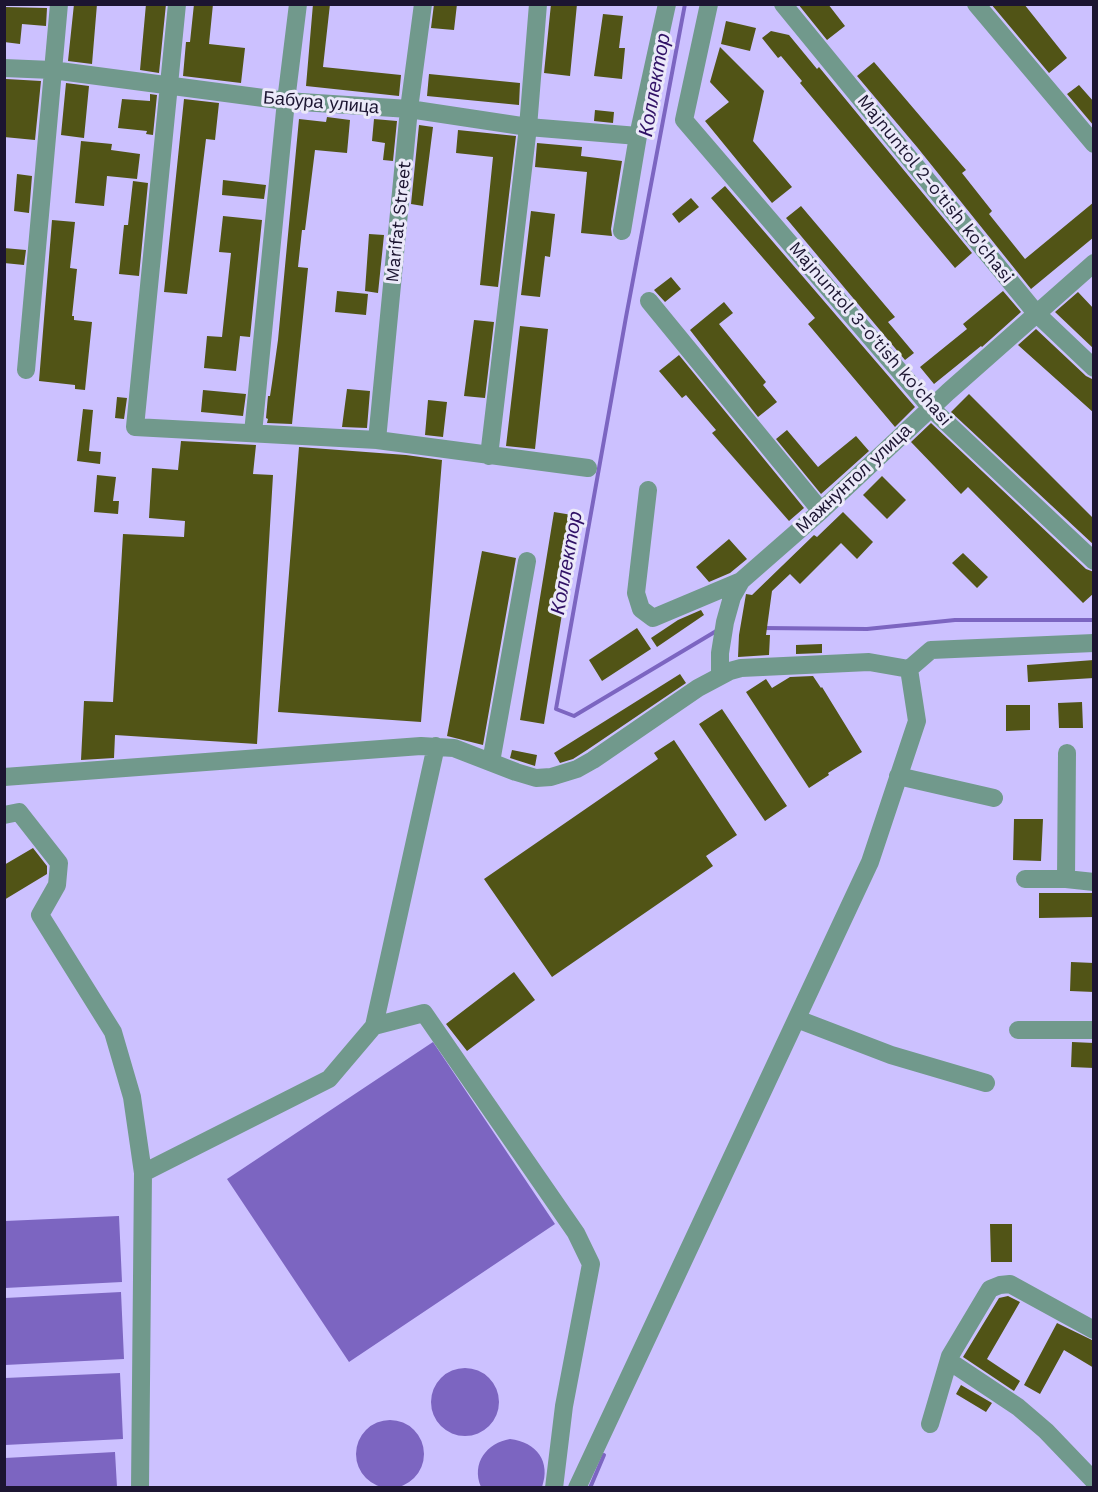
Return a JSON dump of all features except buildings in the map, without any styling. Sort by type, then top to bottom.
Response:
[{"type":"street","points":[[26,370],[59,4]]},
{"type":"street","points":[[177,4],[135,427],[377,440],[588,468]]},
{"type":"street","points":[[253,433],[297,4]]},
{"type":"street","name":"Marifat Street","points":[[377,440],[410,109],[423,4]]},
{"type":"street","points":[[489,456],[528,127],[538,4]]},
{"type":"street","points":[[622,231],[667,4]]},
{"type":"street","name":"Majnuntol 3-o'tish ko'chasi","points":[[709,4],[684,120],[931,408],[1094,561]]},
{"type":"street","name":"Majnuntol 2-o'tish ko'chasi","points":[[783,4],[1036,313],[1094,368]]},
{"type":"street","points":[[976,4],[1094,144]]},
{"type":"street","name":"Бабура улица","points":[[4,68],[52,70],[286,101],[410,109],[528,127],[639,136]]},
{"type":"street","name":"Мажнунтол улица","points":[[720,675],[720,652],[724,627],[732,597],[741,581],[1094,262]]},
{"type":"street","points":[[649,301],[821,511]]},
{"type":"street","points":[[648,490],[636,593],[641,609],[653,618],[741,581]]},
{"type":"street","points":[[491,762],[527,561]]},
{"type":"street","points":[[909,669],[931,650],[1094,643]]},
{"type":"street","points":[[4,777],[436,746],[454,748],[537,778],[566,774],[593,760],[720,675],[741,668],[869,662],[909,669]]},
{"type":"street","points":[[577,1488],[870,862],[917,721],[909,669]]},
{"type":"street","points":[[143,1173],[329,1079],[374,1026],[436,746]]},
{"type":"street","points":[[1066,879],[1068,753]]},
{"type":"street","points":[[898,776],[994,798]]},
{"type":"street","points":[[4,815],[20,812],[59,863],[57,885],[40,915],[113,1032],[132,1097],[143,1173],[140,1488]]},
{"type":"street","points":[[1025,879],[1094,882]]},
{"type":"street","points":[[374,1026],[424,1013],[576,1233],[591,1264],[564,1406],[554,1488]]},
{"type":"street","points":[[797,1019],[891,1055],[986,1083]]},
{"type":"street","points":[[1018,1030],[1094,1030]]},
{"type":"street","points":[[930,1424],[950,1356],[990,1289],[1010,1284],[1094,1330]]},
{"type":"street","points":[[950,1361],[1018,1407],[1046,1431],[1094,1481]]},
{"type":"shaded area","points":[[433,1042],[555,1224],[349,1362],[227,1179]]},
{"type":"shaded area","points":[[119,1216],[122,1282],[5,1288],[5,1221]]},
{"type":"shaded area","points":[[121,1292],[124,1359],[5,1365],[5,1298]]},
{"type":"shaded area","points":[[465,1368],[478,1371],[489,1378],[496,1389],[499,1402],[496,1415],[489,1426],[478,1433],[465,1436],[452,1433],[441,1426],[434,1415],[431,1402],[434,1389],[441,1378],[452,1371]]},
{"type":"shaded area","points":[[120,1373],[123,1439],[5,1445],[5,1378]]},
{"type":"shaded area","points":[[390,1420],[403,1423],[414,1430],[421,1441],[424,1454],[421,1467],[414,1478],[403,1485],[390,1488],[377,1485],[366,1478],[359,1467],[356,1454],[359,1441],[366,1430],[377,1423]]},
{"type":"shaded area","points":[[510,1439],[528,1444],[540,1455],[545,1469],[542,1487],[481,1487],[478,1470],[483,1456],[494,1445]]},
{"type":"shaded area","points":[[115,1452],[117,1487],[5,1487],[5,1458]]},
{"type":"waterway","name":"Коллектор","points":[[685,4],[556,709],[574,716],[718,630]]},
{"type":"waterway","name":"Коллектор","points":[[763,628],[867,629],[955,620],[1094,620]]},
{"type":"waterway","name":"Коллектор","points":[[590,1488],[604,1455]]}]
